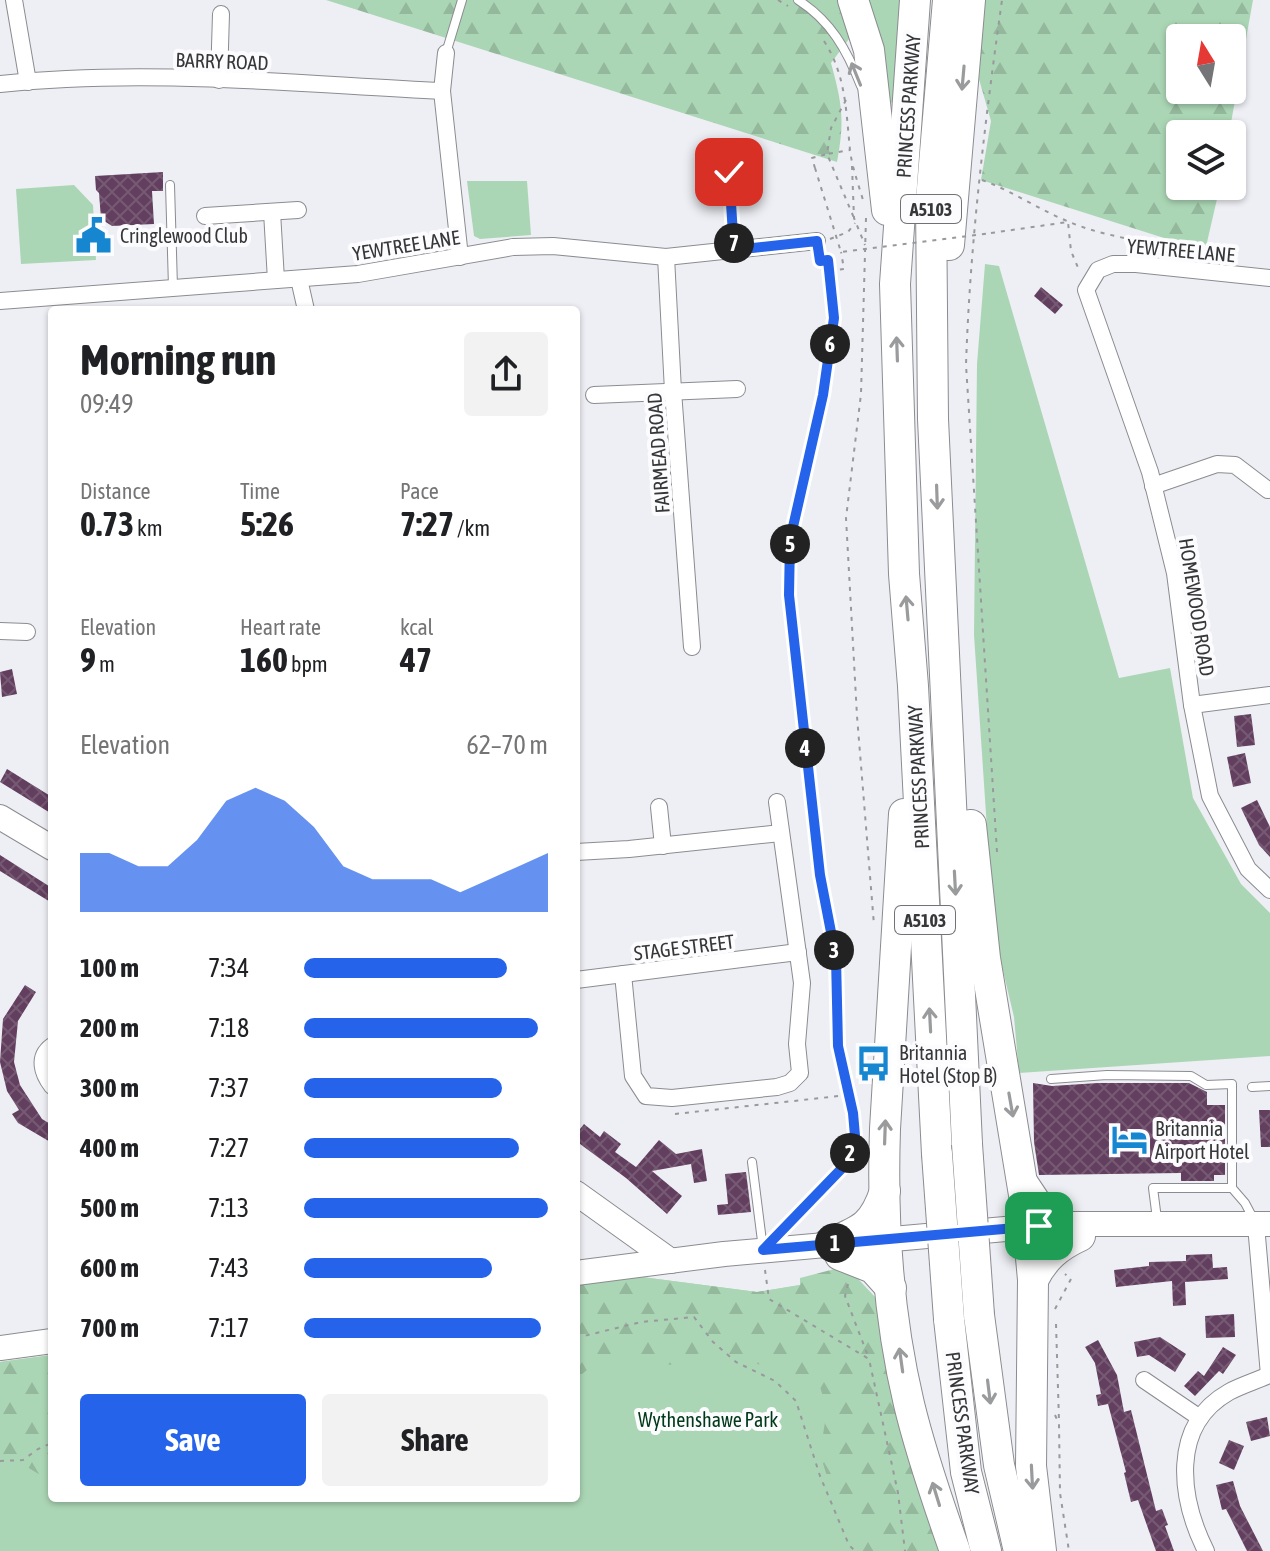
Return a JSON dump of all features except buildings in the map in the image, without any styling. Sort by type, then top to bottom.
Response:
[{"type":"highway","points":[[853,0],[865,33],[895,284]]},
{"type":"highway","name":"PRINCESS PARKWAY","points":[[915,0],[895,284],[904,574],[949,1319],[966,1472],[986,1551]]},
{"type":"highway","name":"PRINCESS PARKWAY","points":[[948,0],[931,200],[933,419],[967,1144],[979,1315],[999,1465],[1019,1551]]},
{"type":"highway","points":[[933,419],[970,0]]},
{"type":"highway","points":[[913,686],[898,888],[885,1129],[885,1191],[891,1288],[909,1406],[955,1551]]},
{"type":"highway","points":[[946,693],[969,810],[985,958],[1023,1183],[1028,1234],[1047,1276]]},
{"type":"highway","points":[[1023,1183],[1040,1209],[1071,1230],[1062,1244],[1047,1257],[1031,1466],[1041,1551]]},
{"type":"highway","points":[[885,1191],[874,1219],[852,1234],[841,1253],[873,1268],[891,1288]]},
{"type":"main road","points":[[0,817],[48,846]]},
{"type":"main road","points":[[580,1196],[671,1261]]},
{"type":"main road","points":[[580,1272],[671,1261],[841,1253],[888,1245],[1071,1230],[1146,1225],[1263,1224]]},
{"type":"main road","points":[[0,1348],[48,1342]]},
{"type":"street","points":[[14,0],[28,82]]},
{"type":"street","points":[[219,80],[221,14]]},
{"type":"street","points":[[446,53],[442,91],[460,257]]},
{"type":"street","name":"BARRY ROAD","points":[[0,84],[95,77],[442,91]]},
{"type":"street","points":[[205,216],[298,210]]},
{"type":"street","points":[[272,212],[276,280]]},
{"type":"street","name":"YEWTREE LANE","points":[[0,301],[358,274],[513,247],[553,246],[666,257],[817,241]]},
{"type":"street","name":"FAIRMEAD ROAD","points":[[666,257],[692,647]]},
{"type":"street","name":"YEWTREE LANE","points":[[1086,290],[1098,270],[1113,264],[1270,278]]},
{"type":"street","points":[[299,279],[305,306]]},
{"type":"street","name":"HOMEWOOD ROAD","points":[[1086,290],[1153,486],[1175,573],[1192,705],[1210,796],[1248,869],[1270,890]]},
{"type":"street","points":[[594,395],[737,389]]},
{"type":"street","points":[[1153,486],[1217,464],[1235,465],[1268,490]]},
{"type":"street","points":[[0,631],[27,632]]},
{"type":"street","points":[[1192,705],[1270,695]]},
{"type":"street","points":[[623,974],[633,1076],[646,1096],[672,1098],[777,1087],[790,1083],[800,1073],[797,1044],[802,983],[777,802]]},
{"type":"street","points":[[659,807],[663,846]]},
{"type":"street","points":[[580,852],[781,833]]},
{"type":"street","name":"STAGE STREET","points":[[580,979],[798,952]]},
{"type":"street","points":[[48,1050],[41,1063],[48,1078]]},
{"type":"street","points":[[1206,1551],[1185,1493],[1184,1468],[1188,1444],[1200,1418],[1229,1392],[1270,1376],[1263,1224]]},
{"type":"street","points":[[1144,1380],[1200,1418]]},
{"type":"lane","points":[[446,53],[462,0]]},
{"type":"lane","points":[[795,4],[826,22],[843,45],[866,99],[881,148]]},
{"type":"lane","points":[[723,168],[730,177],[734,250]]},
{"type":"lane","points":[[170,185],[173,288]]},
{"type":"lane","points":[[1051,1079],[1107,1075],[1191,1076],[1206,1085],[1232,1084],[1232,1188],[1263,1224]]},
{"type":"lane","points":[[1252,1087],[1270,1086]]},
{"type":"lane","points":[[752,1162],[763,1255]]},
{"type":"lane","points":[[1146,1225],[1153,1188],[1232,1188]]},
{"type":"path","points":[[778,0],[795,4]]},
{"type":"path","points":[[997,856],[966,365],[968,295],[987,105],[1002,0]]},
{"type":"path","points":[[819,34],[839,70],[846,99],[854,220],[841,236],[817,241],[820,261],[828,260],[834,318],[823,395],[790,540],[789,595],[820,875],[836,958],[838,1046],[855,1136],[848,1162],[763,1255],[769,1299],[869,1359]]},
{"type":"path","points":[[846,99],[831,128],[827,154],[865,247]]},
{"type":"path","points":[[829,271],[844,269],[812,158],[850,150]]},
{"type":"path","points":[[852,164],[866,209],[861,394],[846,518],[857,716],[876,935]]},
{"type":"path","points":[[981,180],[1068,222],[1171,247],[1178,269]]},
{"type":"path","points":[[841,252],[1068,222]]},
{"type":"path","points":[[1068,222],[1071,251],[1086,290]]},
{"type":"path","points":[[841,1253],[845,1296],[869,1359],[898,1493],[905,1551]]},
{"type":"path","points":[[1047,1276],[1071,1279],[1055,1310]]},
{"type":"path","points":[[580,1337],[641,1322],[694,1317],[713,1342],[736,1362],[775,1381],[796,1401],[820,1476],[849,1545],[855,1551]]},
{"type":"path","points":[[1056,1325],[1060,1493],[1069,1551]]},
{"type":"path","points":[[1053,1411],[1059,1424]]},
{"type":"path","points":[[0,1461],[23,1460],[48,1445]]},
{"type":"green space","points":[[326,0],[839,0],[852,35],[831,63],[841,112],[837,162]]},
{"type":"green space","points":[[865,0],[903,0],[893,103],[890,102],[878,38]]},
{"type":"green space","points":[[984,0],[1253,0],[1246,39],[1246,24],[1166,24],[1166,104],[1234,104],[1232,120],[1166,120],[1166,200],[1217,200],[1205,251],[981,180],[991,121],[979,79]]},
{"type":"green space","points":[[467,181],[527,181],[531,235],[480,239],[474,236]]},
{"type":"green space","points":[[74,185],[93,205],[96,260],[21,264],[16,189]]},
{"type":"green space","points":[[985,264],[999,266],[1119,678],[1170,668],[1193,798],[1241,884],[1270,913],[1270,1056],[1019,1073],[1014,1017],[994,933],[974,635],[977,364]]},
{"type":"green space","points":[[846,1266],[876,1298],[910,1455],[938,1551],[853,1551],[854,1528],[830,1486],[820,1454],[827,1409],[820,1387],[745,1360],[714,1353],[698,1354],[668,1365],[608,1361],[597,1364],[580,1376],[580,1285],[642,1277],[757,1292],[800,1285],[800,1278]]},
{"type":"green space","name":"Wythenshawe Park","points":[[642,1277],[757,1292],[800,1285],[800,1278],[910,1455],[938,1551],[0,1551],[0,1362],[48,1356],[48,1502],[580,1502],[580,1285]]},
{"type":"green space","points":[[48,1356],[48,1480],[12,1458],[0,1457],[0,1362]]},
{"type":"place","name":"Cringlewood Club","points":[[94,235]]},
{"type":"place","name":"Britannia Hotel (Stop B)","points":[[873,1063]]},
{"type":"place","name":"Britannia Airport Hotel","points":[[1129,1139]]},
{"type":"route","points":[[729,172],[734,250],[817,241],[820,261],[828,260],[834,318],[823,395],[790,540],[789,595],[820,875],[836,958],[838,1046],[855,1136],[848,1162],[763,1250],[1039,1226]]}]
